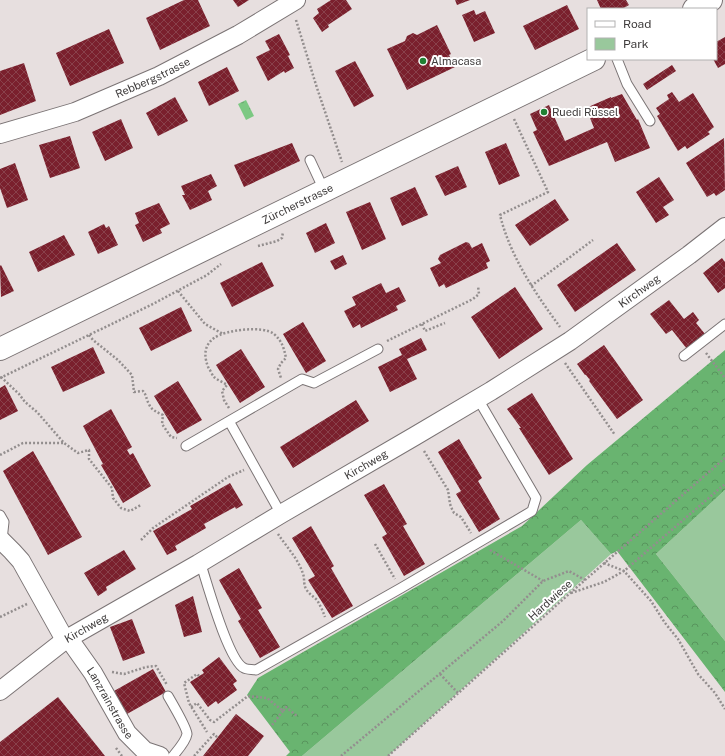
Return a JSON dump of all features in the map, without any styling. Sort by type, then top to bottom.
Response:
[{"type":"main road","name":"Zürcherstrasse","points":[[0,349],[592,60]]},
{"type":"street","name":"Rebbergstrasse","points":[[0,134],[75,112],[159,76],[294,6]]},
{"type":"street","name":"Kirchweg","points":[[0,691],[67,640],[198,564],[278,522],[570,341],[689,255],[725,227]]},
{"type":"street","name":"Lanzrainstrasse","points":[[1,540],[21,562],[67,640],[93,673],[127,733],[145,751],[160,756]]},
{"type":"lane","points":[[617,60],[627,84],[650,121]]},
{"type":"lane","points":[[310,160],[324,190]]},
{"type":"lane","points":[[684,356],[725,324]]},
{"type":"lane","points":[[186,446],[302,378],[314,383],[378,349]]},
{"type":"lane","points":[[198,564],[203,571],[234,658],[244,668],[256,670],[387,596],[532,511],[536,498],[478,399]]},
{"type":"lane","points":[[229,421],[253,465],[278,522]]},
{"type":"lane","points":[[0,515],[4,522],[1,540]]},
{"type":"lane","points":[[168,696],[187,733],[184,741],[174,756]]},
{"type":"path","points":[[294,6],[317,88],[344,166]]},
{"type":"path","points":[[513,115],[548,192],[500,215],[516,258],[531,286],[570,341]]},
{"type":"path","points":[[251,249],[282,238],[282,228]]},
{"type":"path","points":[[531,286],[593,240]]},
{"type":"path","points":[[141,505],[130,511],[121,508],[114,498],[112,488],[89,459],[90,450],[78,453],[64,443],[37,412],[1,377],[208,276],[220,265],[226,262]]},
{"type":"path","points":[[378,349],[380,345],[473,299],[479,294],[478,286]]},
{"type":"path","points":[[178,291],[205,324],[224,334]]},
{"type":"path","points":[[422,324],[425,331],[445,323]]},
{"type":"path","points":[[229,421],[232,412],[224,400],[222,391],[227,385],[213,376],[205,361],[205,354],[209,344],[214,338],[224,334],[248,329],[263,330],[273,333],[284,345],[286,358],[278,369],[286,387]]},
{"type":"path","points":[[89,335],[118,360],[132,375],[134,392],[143,391],[147,395],[148,404],[152,410],[163,415],[162,424],[171,438],[182,438],[186,446]]},
{"type":"path","points":[[561,357],[615,435]]},
{"type":"path","points":[[713,364],[725,378]]},
{"type":"path","points":[[0,455],[23,443],[64,443]]},
{"type":"path","points":[[424,450],[448,490],[450,504],[454,513],[461,517],[464,521]]},
{"type":"path","name":"Hardwiese","points":[[388,756],[604,563],[725,458]]},
{"type":"path","points":[[141,540],[153,528],[228,477],[253,465]]},
{"type":"path","points":[[569,594],[604,582],[624,571],[725,484]]},
{"type":"path","points":[[278,522],[288,549],[293,554],[304,574],[303,582],[307,590],[319,605]]},
{"type":"path","points":[[477,543],[543,580]]},
{"type":"path","points":[[375,544],[392,573]]},
{"type":"path","points":[[604,563],[624,571],[651,601],[665,623],[678,639],[698,674],[715,693],[725,709]]},
{"type":"path","points":[[341,756],[365,734],[503,621],[543,580],[569,571],[585,580]]},
{"type":"path","points":[[0,617],[31,602]]},
{"type":"path","points":[[93,673],[101,669],[124,674],[146,667],[156,666],[170,690],[168,696]]},
{"type":"path","points":[[200,676],[197,674],[184,682],[189,703],[207,732]]},
{"type":"path","points":[[440,674],[458,693]]},
{"type":"path","points":[[191,707],[197,703],[210,720],[214,722],[248,696],[267,698],[283,711]]},
{"type":"path","points":[[272,725],[286,707],[297,716]]},
{"type":"path","points":[[194,756],[214,734],[218,738]]},
{"type":"path","points":[[115,746],[122,756]]},
{"type":"green space","points":[[725,350],[725,490],[656,554],[725,641],[725,692],[617,551],[611,554],[581,520],[302,756],[286,756],[290,752],[247,695],[258,678],[522,526],[587,465]]},
{"type":"green space","points":[[725,490],[725,641],[656,554]]},
{"type":"green space","points":[[581,520],[611,554],[388,756],[302,756]]},
{"type":"water","points":[[246,100],[254,116],[246,120],[238,104]]},
{"type":"building","points":[[184,0],[198,0],[210,26],[160,50],[146,18]]},
{"type":"building","points":[[233,0],[249,0],[238,7]]},
{"type":"building","points":[[331,0],[346,0],[352,9],[328,25],[329,27],[322,32],[313,18],[319,13],[317,9]]},
{"type":"building","points":[[455,0],[470,0],[457,5]]},
{"type":"building","points":[[597,0],[626,0],[629,5],[624,8],[601,8]]},
{"type":"building","points":[[567,5],[579,29],[535,50],[523,26]]},
{"type":"building","points":[[474,10],[476,15],[485,11],[495,33],[474,42],[462,15]]},
{"type":"building","name":"Almacasa","points":[[437,25],[451,54],[449,55],[455,67],[407,90],[387,49],[405,41],[407,36],[413,33],[417,35]]},
{"type":"building","points":[[109,29],[124,63],[70,86],[56,53]]},
{"type":"building","points":[[279,34],[290,55],[288,56],[294,68],[285,73],[284,71],[268,81],[256,57],[270,50],[265,41]]},
{"type":"building","points":[[725,37],[725,64],[718,68],[714,60],[717,60],[717,41]]},
{"type":"building","points":[[355,61],[374,96],[354,107],[335,71]]},
{"type":"building","points":[[24,63],[36,101],[0,115],[0,71]]},
{"type":"building","points":[[672,65],[676,71],[647,90],[643,84]]},
{"type":"building","points":[[227,67],[239,91],[209,106],[198,82]]},
{"type":"building","points":[[672,92],[679,102],[693,93],[714,127],[708,132],[710,134],[687,149],[685,146],[678,151],[657,116],[660,114],[656,108],[669,99],[667,95]]},
{"type":"building","points":[[622,94],[637,120],[638,119],[650,148],[615,162],[607,142],[549,166],[533,132],[537,130],[530,114],[549,105],[565,141],[594,128],[586,108]]},
{"type":"building","points":[[175,97],[188,121],[158,136],[146,113]]},
{"type":"building","points":[[121,119],[133,148],[105,161],[92,132]]},
{"type":"building","points":[[70,136],[80,168],[50,178],[39,145]]},
{"type":"building","points":[[724,138],[725,190],[716,196],[714,193],[707,197],[686,163]]},
{"type":"building","points":[[292,143],[300,161],[244,187],[234,165]]},
{"type":"building","points":[[506,143],[520,176],[499,185],[485,152]]},
{"type":"building","points":[[15,163],[28,200],[7,208],[0,188],[0,169]]},
{"type":"building","points":[[458,166],[467,187],[445,196],[435,176]]},
{"type":"building","points":[[211,174],[217,186],[208,191],[212,200],[190,210],[182,195],[185,195],[181,186]]},
{"type":"building","points":[[659,177],[674,200],[663,207],[669,215],[656,223],[636,192]]},
{"type":"building","points":[[415,187],[428,215],[402,226],[390,198]]},
{"type":"building","points":[[555,199],[569,220],[530,246],[515,225]]},
{"type":"building","points":[[370,202],[386,239],[362,250],[346,212]]},
{"type":"building","points":[[159,203],[170,224],[160,229],[162,233],[143,242],[135,225],[139,223],[135,213]]},
{"type":"building","points":[[326,223],[335,243],[315,253],[306,233]]},
{"type":"building","points":[[104,224],[106,228],[109,226],[118,245],[98,254],[88,232]]},
{"type":"building","points":[[64,235],[75,255],[38,272],[29,252]]},
{"type":"building","points":[[466,242],[469,243],[472,248],[482,243],[490,261],[486,263],[488,268],[446,288],[444,284],[439,287],[430,268],[441,263],[438,259],[440,255]]},
{"type":"building","points":[[617,243],[636,270],[575,312],[557,285]]},
{"type":"building","points":[[343,255],[347,264],[335,270],[330,261]]},
{"type":"building","points":[[722,258],[725,262],[725,288],[718,293],[703,273]]},
{"type":"building","points":[[262,262],[274,286],[232,307],[220,283]]},
{"type":"building","points":[[1,265],[14,291],[1,297],[0,266]]},
{"type":"building","points":[[381,283],[386,293],[399,287],[406,301],[396,306],[398,310],[361,328],[360,324],[353,328],[344,311],[356,305],[352,297]]},
{"type":"building","points":[[515,287],[543,329],[499,359],[471,317]]},
{"type":"building","points":[[669,300],[684,319],[693,312],[699,320],[696,323],[705,334],[687,349],[672,330],[666,334],[650,314]]},
{"type":"building","points":[[181,307],[192,331],[151,351],[139,328]]},
{"type":"building","points":[[303,322],[326,361],[306,373],[283,334]]},
{"type":"building","points":[[421,338],[427,350],[407,359],[417,379],[390,392],[378,367],[402,355],[399,349]]},
{"type":"building","points":[[604,345],[643,400],[617,419],[577,364]]},
{"type":"building","points":[[93,347],[105,373],[63,392],[51,367]]},
{"type":"building","points":[[241,349],[265,387],[240,403],[216,365]]},
{"type":"building","points":[[178,381],[202,420],[177,434],[154,396]]},
{"type":"building","points":[[5,385],[18,411],[0,420],[0,388]]},
{"type":"building","points":[[532,393],[573,459],[549,475],[519,428],[521,428],[507,409]]},
{"type":"building","points":[[356,400],[369,421],[293,468],[280,447]]},
{"type":"building","points":[[111,409],[132,447],[127,450],[130,455],[133,453],[151,486],[123,503],[101,465],[103,464],[83,426]]},
{"type":"building","points":[[459,439],[482,478],[478,481],[500,519],[479,532],[456,494],[461,491],[438,452]]},
{"type":"building","points":[[33,451],[82,537],[48,555],[3,471]]},
{"type":"building","points":[[230,483],[243,505],[236,509],[235,507],[204,524],[206,528],[175,546],[177,550],[167,555],[153,531],[192,509],[190,506]]},
{"type":"building","points":[[384,484],[407,524],[403,526],[425,564],[404,576],[382,537],[387,534],[364,495]]},
{"type":"building","points":[[311,526],[334,566],[331,568],[353,606],[332,618],[308,580],[315,576],[292,538]]},
{"type":"building","points":[[124,550],[136,569],[106,587],[107,590],[98,596],[84,573]]},
{"type":"building","points":[[239,568],[262,608],[258,610],[280,647],[260,658],[238,621],[241,619],[219,580]]},
{"type":"building","points":[[193,596],[202,632],[184,637],[175,605]]},
{"type":"building","points":[[132,619],[145,653],[123,661],[110,627]]},
{"type":"building","points":[[219,657],[237,681],[233,684],[237,690],[218,704],[216,701],[208,707],[190,682],[204,673],[202,670]]},
{"type":"building","points":[[153,669],[166,692],[127,714],[114,691]]},
{"type":"building","points":[[58,697],[105,756],[0,756],[0,742]]},
{"type":"building","points":[[236,714],[264,736],[248,756],[203,756]]},
{"type":"place","name":"Almacasa","points":[[423,61]]},
{"type":"place","name":"Ruedi Rüssel","points":[[544,112]]}]
